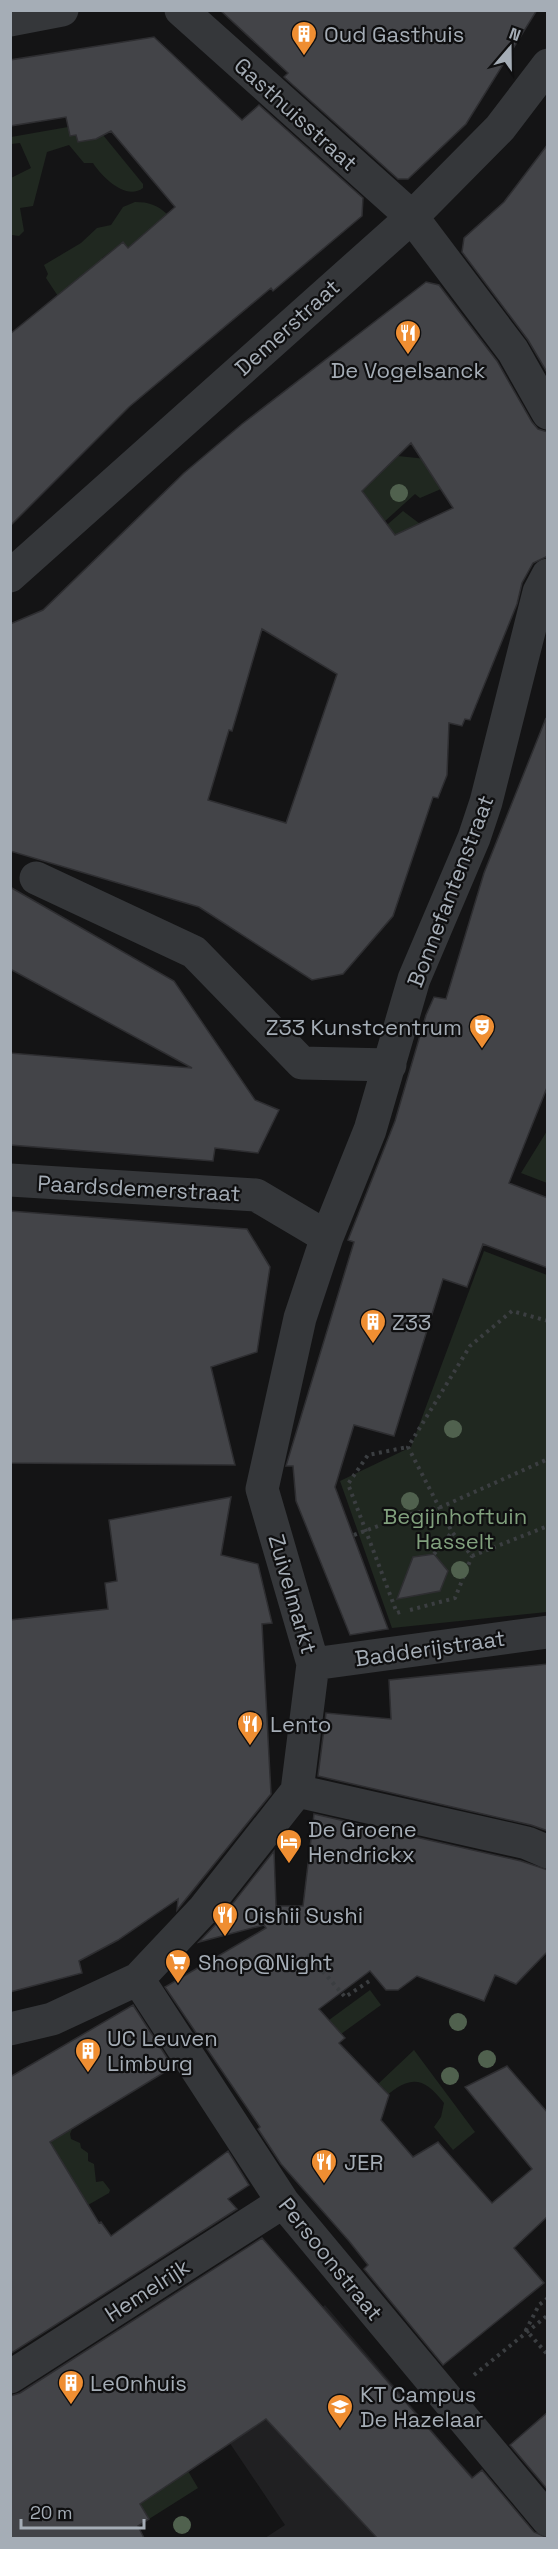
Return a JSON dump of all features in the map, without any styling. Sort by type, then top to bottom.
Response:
[{"type":"street","points":[[10,20],[62,10]]},
{"type":"street","name":"Gasthuisstraat","points":[[181,10],[412,217],[513,351],[548,413]]},
{"type":"street","name":"Demerstraat","points":[[10,576],[412,217],[500,128],[548,65]]},
{"type":"street","name":"Bonnefantenstraat","points":[[327,1237],[370,1130],[414,979],[474,838],[486,802],[539,592],[548,574]]},
{"type":"street","points":[[36,878],[194,952],[302,1063],[390,1065]]},
{"type":"street","name":"Paardsdemerstraat","points":[[10,1180],[256,1195],[327,1237]]},
{"type":"street","name":"Zuivelmarkt","points":[[297,1791],[313,1664],[262,1490],[300,1318],[327,1237]]},
{"type":"street","name":"Badderijstraat","points":[[313,1664],[548,1632]]},
{"type":"street","points":[[10,2029],[52,2019],[138,1979],[204,1909],[297,1791],[527,1843],[548,1852]]},
{"type":"street","name":"Persoonstraat","points":[[138,1979],[283,2202],[548,2520]]},
{"type":"street","name":"Hemelrijk","points":[[10,2378],[283,2202]]},
{"type":"path","points":[[548,1321],[512,1311],[470,1346],[408,1447],[368,1455],[348,1484],[397,1613],[455,1598],[472,1556],[548,1526]]},
{"type":"path","points":[[408,1447],[452,1532],[472,1556]]},
{"type":"path","points":[[354,1535],[408,1515],[441,1507],[548,1459]]},
{"type":"path","points":[[434,1554],[452,1532]]},
{"type":"path","points":[[308,1954],[345,1997],[371,1980]]},
{"type":"path","points":[[526,2330],[539,2305],[548,2298]]},
{"type":"path","points":[[444,2397],[483,2368],[526,2330],[548,2315]]},
{"type":"path","points":[[526,2330],[548,2355]]},
{"type":"shaded area","name":"KT Campus De Hazelaar","points":[[325,2305],[453,2455],[530,2538],[265,2538],[285,2525],[229,2442],[289,2339]]},
{"type":"green space","points":[[68,127],[76,135],[78,142],[103,135],[143,184],[143,188],[129,192],[115,186],[93,163],[84,163],[69,145],[47,152],[33,206],[20,208],[24,231],[19,236],[12,235],[11,178],[31,168],[20,143],[11,144],[11,137]]},
{"type":"green space","points":[[135,202],[160,208],[167,214],[132,252],[123,242],[102,258],[109,267],[88,284],[81,276],[62,292],[87,340],[46,278],[48,274],[44,265],[81,243],[97,228],[111,225],[123,207]]},
{"type":"green space","points":[[398,456],[436,460],[441,489],[420,498],[415,494],[374,531],[362,491]]},
{"type":"green space","points":[[403,511],[436,536],[427,549],[381,530]]},
{"type":"green space","points":[[547,1131],[548,1183],[521,1173]]},
{"type":"green space","name":"Begijnhoftuin Hasselt","points":[[484,1251],[547,1275],[547,1612],[392,1628],[340,1481],[411,1447]]},
{"type":"green space","points":[[370,1990],[381,2005],[341,2034],[329,2020]]},
{"type":"green space","points":[[414,2050],[475,2132],[453,2150],[434,2127],[441,2117],[444,2103],[437,2094],[423,2084],[410,2082],[386,2096],[384,2089],[378,2084]]},
{"type":"green space","points":[[73,2127],[70,2134],[71,2139],[80,2143],[81,2148],[88,2153],[88,2161],[94,2164],[96,2182],[103,2181],[110,2190],[109,2193],[88,2205],[50,2142]]},
{"type":"green space","points":[[188,2471],[198,2488],[149,2519],[140,2504]]},
{"type":"building","points":[[220,10],[537,10],[466,124],[408,179],[398,179],[284,77],[288,73]]},
{"type":"building","points":[[154,37],[242,120],[259,105],[363,198],[362,216],[273,291],[271,288],[129,407],[10,526],[10,334],[123,242],[128,248],[175,207],[111,131],[96,139],[78,142],[76,135],[70,136],[66,117],[10,126],[10,60]]},
{"type":"building","points":[[548,144],[548,374],[528,340],[462,252],[464,238],[504,202]]},
{"type":"building","points":[[426,282],[439,285],[497,361],[532,422],[538,429],[548,432],[548,556],[533,563],[522,583],[517,604],[470,720],[465,719],[462,726],[449,723],[447,775],[438,798],[433,797],[393,916],[343,974],[312,980],[199,907],[10,851],[10,624],[43,610],[184,473],[242,424]],"holes":[[[411,443],[453,508],[395,535],[362,491]],[[262,629],[337,674],[286,823],[208,800],[229,730],[232,731]]]},
{"type":"building","points":[[546,718],[548,1085],[509,1183],[548,1198],[548,1268],[483,1244],[467,1287],[443,1279],[394,1436],[354,1425],[335,1487],[388,1629],[350,1635],[296,1501],[293,1466],[286,1466],[354,1242],[348,1240],[395,1121],[426,1015],[434,997],[446,999],[484,873]]},
{"type":"building","points":[[10,887],[174,981],[255,1100],[279,1110],[258,1153],[215,1148],[213,1161],[10,1145],[10,1053],[192,1068],[10,969]]},
{"type":"building","points":[[10,1211],[247,1229],[270,1267],[257,1352],[211,1367],[235,1465],[10,1463]]},
{"type":"building","points":[[231,1497],[221,1555],[258,1564],[272,1623],[262,1624],[271,1794],[177,1910],[178,1899],[118,1940],[79,1961],[82,1973],[10,1992],[10,1620],[108,1609],[105,1583],[117,1581],[109,1520]]},
{"type":"building","points":[[434,1554],[448,1571],[440,1591],[397,1599],[413,1557]]},
{"type":"building","points":[[548,1664],[548,1831],[531,1825],[318,1776],[326,1713],[391,1719],[389,1680]]},
{"type":"building","points":[[314,1814],[521,1861],[548,1870],[548,1951],[516,1984],[495,1975],[484,2001],[417,1976],[398,1990],[386,1990],[370,1971],[319,2009],[345,2038],[339,2043],[389,2095],[381,2120],[413,2157],[438,2142],[492,2203],[532,2169],[465,2087],[507,2066],[548,2113],[548,2216],[514,2248],[544,2283],[443,2365],[364,2269],[368,2265],[349,2241],[281,2164],[258,2129],[260,2127],[165,1987],[266,1928],[264,1925],[199,1942],[219,1921],[274,1851],[276,1906],[303,1906]]},
{"type":"building","points":[[133,2005],[173,2067],[50,2142],[99,2223],[101,2222],[111,2236],[228,2151],[249,2185],[228,2199],[237,2209],[10,2354],[10,2077]]},
{"type":"building","points":[[262,2238],[472,2478],[482,2470],[534,2532],[548,2538],[377,2538],[266,2419],[140,2504],[149,2519],[138,2526],[144,2538],[10,2538],[10,2396],[20,2393]]},
{"type":"building","points":[[548,2412],[548,2490],[510,2445]]},
{"type":"place","name":"Oud Gasthuis","points":[[304,57]]},
{"type":"place","name":"De Vogelsanck","points":[[408,356]]},
{"type":"place","name":"Z33 Kunstcentrum","points":[[482,1050]]},
{"type":"place","name":"Z33","points":[[373,1345]]},
{"type":"place","name":"Lento","points":[[250,1747]]},
{"type":"place","name":"De Groene Hendrickx","points":[[289,1865]]},
{"type":"place","name":"Oishii Sushi","points":[[225,1938]]},
{"type":"place","name":"Shop@Night","points":[[178,1985]]},
{"type":"place","name":"UC Leuven Limburg","points":[[88,2074]]},
{"type":"place","name":"JER","points":[[324,2185]]},
{"type":"place","name":"LeOnhuis","points":[[71,2406]]},
{"type":"place","name":"KT Campus De Hazelaar","points":[[340,2430]]}]
